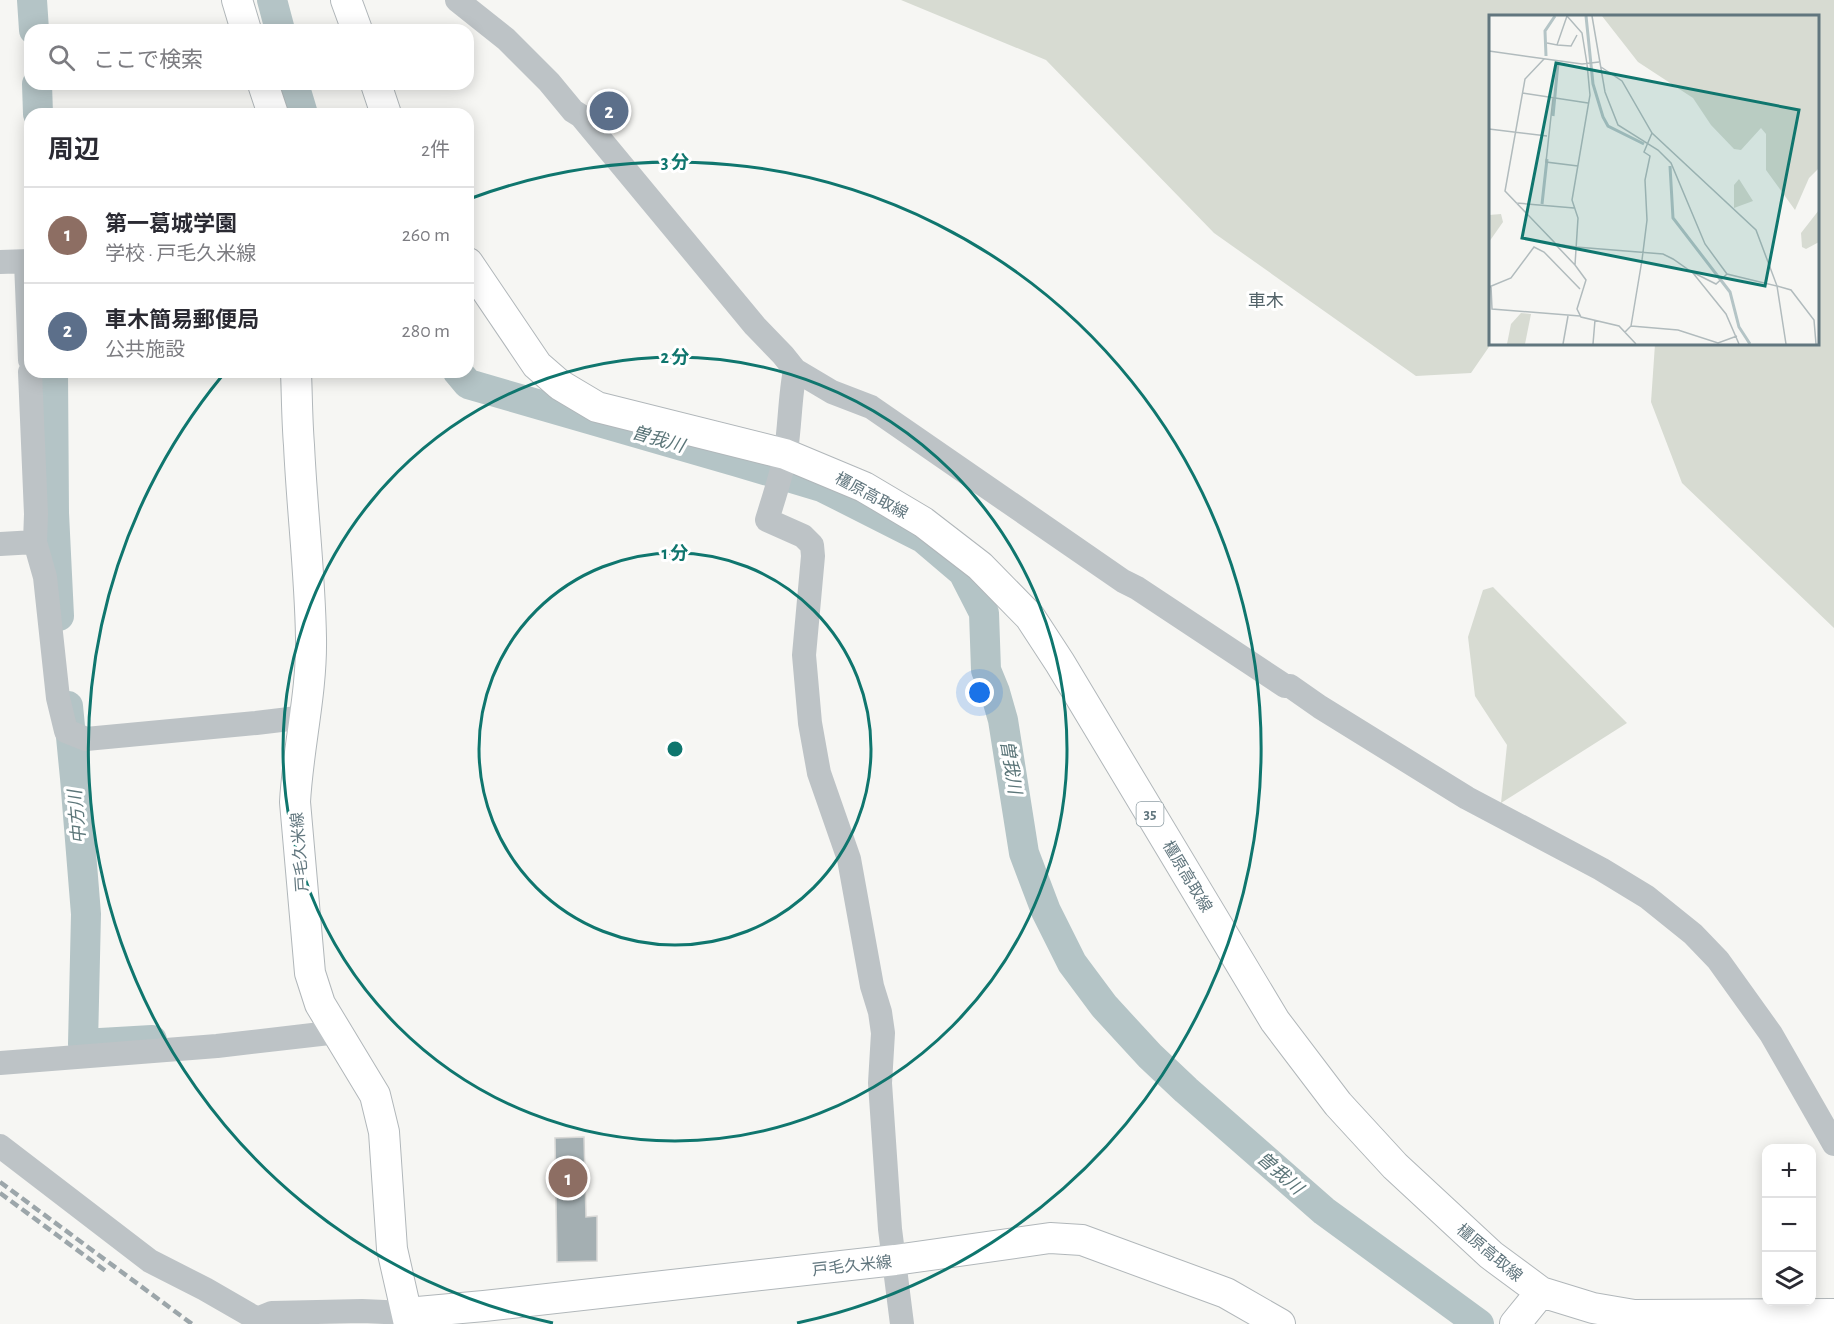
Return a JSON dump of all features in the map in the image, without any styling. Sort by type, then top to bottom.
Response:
[{"type":"main road","points":[[237,0],[244,24]]},
{"type":"main road","points":[[346,0],[355,24]]},
{"type":"main road","points":[[265,90],[271,108]]},
{"type":"main road","points":[[378,90],[384,108]]},
{"type":"main road","name":"橿原高取線","points":[[474,272],[537,365],[560,385],[597,407],[785,453],[864,487],[923,522],[980,566],[1030,618],[1060,663],[1275,1021],[1331,1095],[1395,1166],[1491,1256],[1528,1308],[1593,1308],[1634,1315],[1834,1314]]},
{"type":"main road","name":"戸毛久米線","points":[[296,378],[298,444],[308,555],[311,640],[306,717],[296,777],[295,802],[310,973],[320,1004],[375,1095],[384,1132],[392,1249],[408,1319],[484,1306],[895,1260],[1050,1238],[1082,1240],[1226,1293],[1280,1324]]},
{"type":"street","points":[[457,0],[506,39],[549,82],[755,326],[795,370],[832,392],[871,406],[1123,582],[1137,588],[1285,686],[1290,686],[1467,798],[1601,869],[1647,897],[1693,934],[1718,960],[1772,1034],[1834,1143]]},
{"type":"street","points":[[0,262],[24,261]]},
{"type":"street","points":[[795,370],[785,453],[767,520],[803,536],[812,545],[804,655],[810,723],[819,773],[849,859],[872,986],[880,1012],[883,1033],[879,1083],[890,1229],[902,1324]]},
{"type":"street","points":[[30,378],[36,514],[35,542],[45,577],[58,698],[66,730],[86,739],[306,717]]},
{"type":"street","points":[[0,544],[35,542]]},
{"type":"street","points":[[0,1063],[217,1046],[338,1032]]},
{"type":"street","points":[[0,1146],[150,1261],[205,1289],[260,1322],[272,1313],[362,1311],[408,1319]]},
{"type":"shaded area","points":[[901,0],[1834,0],[1834,628],[1682,483],[1651,402],[1655,345],[1819,345],[1819,15],[1489,15],[1490,345],[1471,373],[1416,376],[1214,233],[1046,60]]},
{"type":"shaded area","points":[[1493,587],[1627,723],[1501,803],[1507,745],[1475,696],[1468,637],[1483,590]]},
{"type":"building","points":[[584,1137],[586,1217],[597,1216],[597,1261],[557,1262],[555,1138]]},
{"type":"waterway","name":"中方川","points":[[32,0],[34,24]]},
{"type":"waterway","name":"曽我川","points":[[272,0],[278,24]]},
{"type":"waterway","name":"中方川","points":[[37,90],[38,108]]},
{"type":"waterway","name":"曽我川","points":[[296,90],[301,108]]},
{"type":"waterway","name":"中方川","points":[[53,378],[54,513],[59,616]]},
{"type":"waterway","name":"曽我川","points":[[463,378],[468,384],[822,487],[923,538],[963,572],[984,613],[986,670],[1003,720],[1024,853],[1046,911],[1072,963],[1104,1006],[1150,1056],[1186,1090],[1324,1211],[1479,1324]]},
{"type":"waterway","name":"中方川","points":[[68,706],[86,914],[83,1044],[152,1040]]},
{"type":"railway","points":[[0,1182],[192,1324]]},
{"type":"railway","points":[[0,1193],[107,1272]]},
{"type":"place","name":"車木簡易郵便局","points":[[609,111]]},
{"type":"place","name":"第一葛城学園","points":[[568,1178]]},
{"type":"district","name":"車木","points":[[1266,301]]}]
